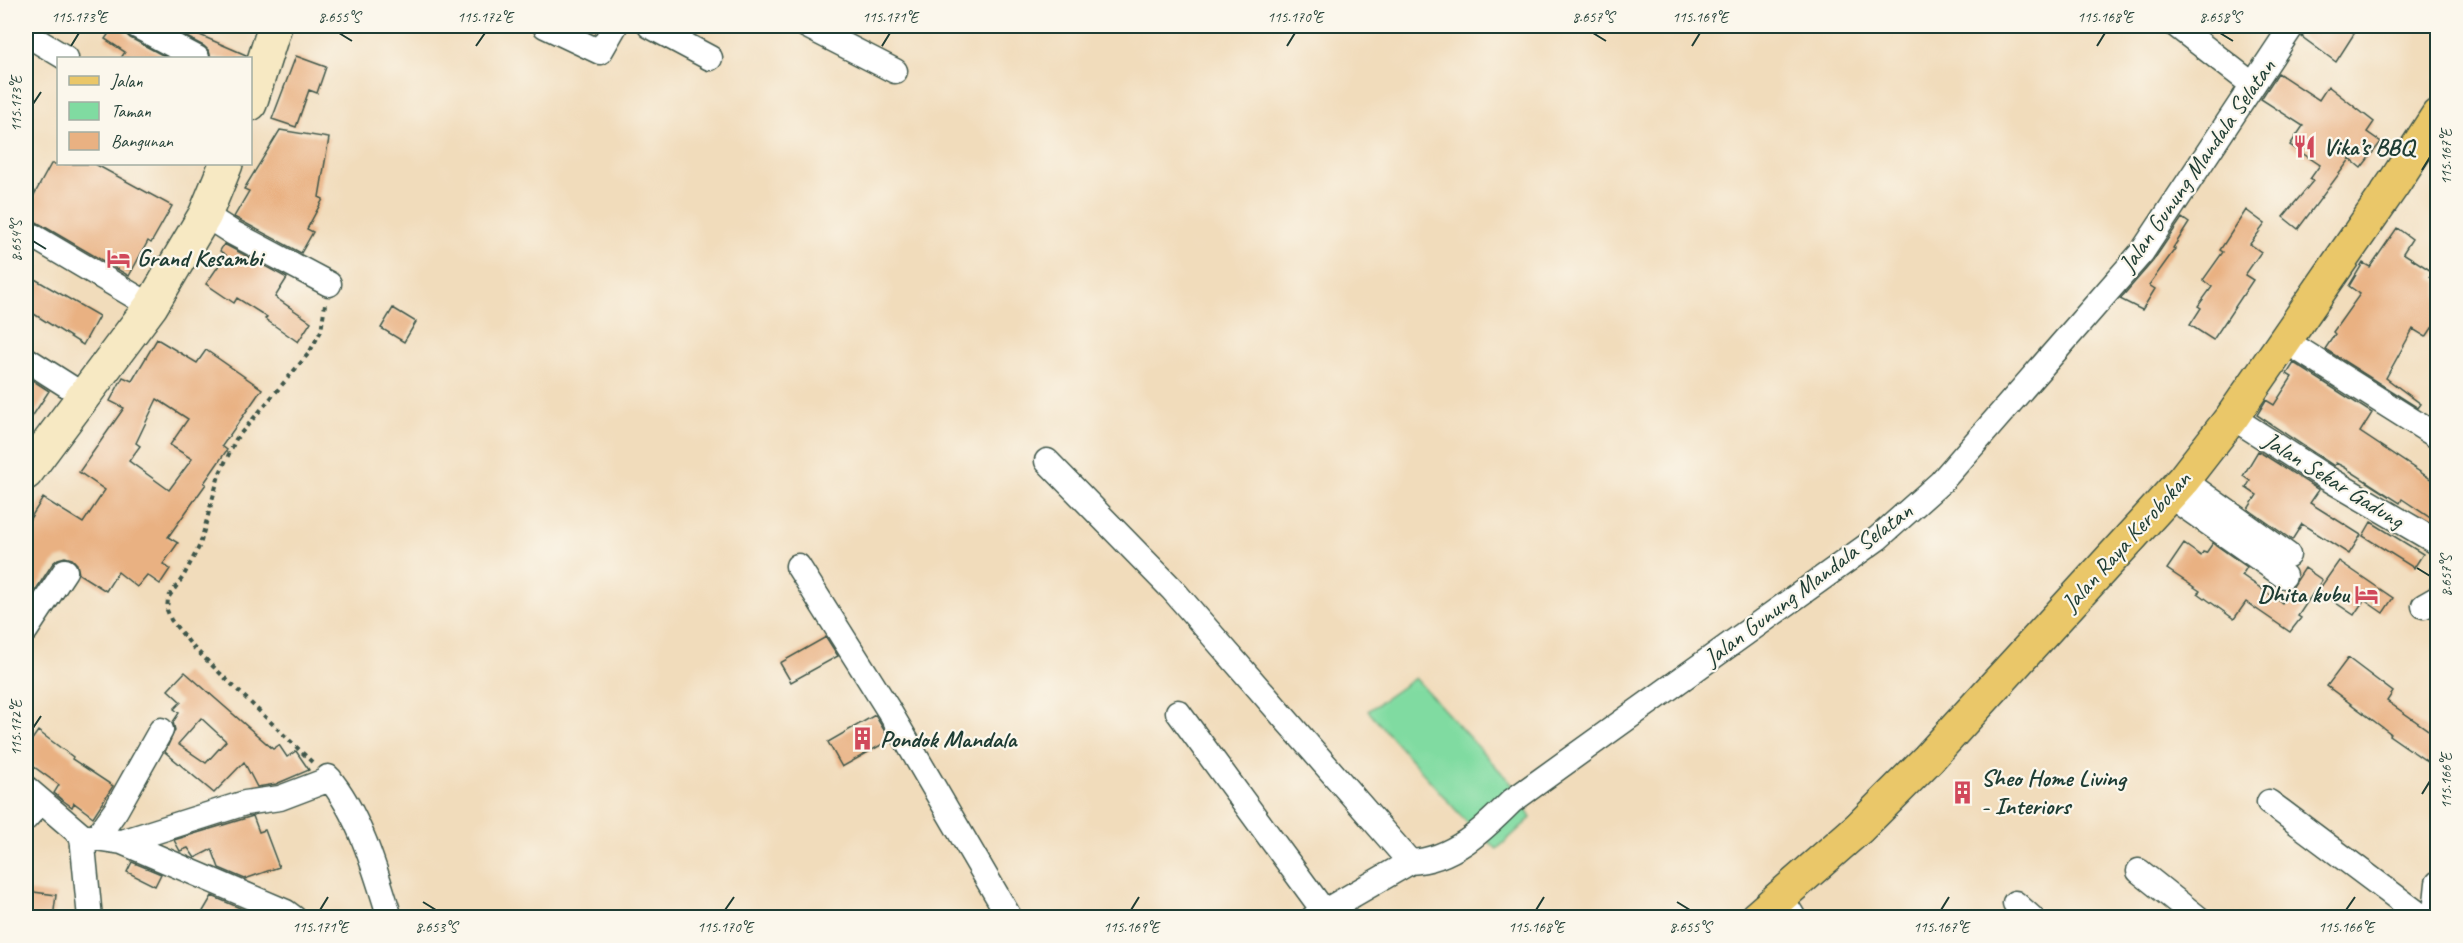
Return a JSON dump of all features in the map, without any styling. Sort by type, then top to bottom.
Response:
[{"type":"main road","name":"Jalan Raya Kerobokan","points":[[1777,911],[1928,759],[2176,488],[2232,417],[2436,120]]},
{"type":"street","points":[[137,26],[194,57]]},
{"type":"street","points":[[252,93],[275,26]]},
{"type":"street","points":[[545,26],[600,52],[615,26]]},
{"type":"street","points":[[650,26],[710,58]]},
{"type":"street","points":[[807,26],[895,71]]},
{"type":"street","points":[[2177,26],[2253,85]]},
{"type":"street","name":"Jalan Gunung Mandala Selatan","points":[[1318,914],[1410,862],[1421,861],[1446,852],[1478,835],[1512,801],[1878,538],[1941,482],[2142,252],[2292,26]]},
{"type":"street","points":[[26,34],[64,57]]},
{"type":"street","points":[[26,473],[151,306],[205,215],[226,165]]},
{"type":"street","points":[[205,215],[327,292]]},
{"type":"street","points":[[26,232],[151,306]]},
{"type":"street","points":[[2284,340],[2438,437]]},
{"type":"street","points":[[26,358],[84,396]]},
{"type":"street","name":"Jalan Sekar Gadung","points":[[2232,417],[2327,478],[2438,543]]},
{"type":"street","points":[[1047,461],[1172,589],[1410,862]]},
{"type":"street","points":[[2176,488],[2286,565]]},
{"type":"street","points":[[798,566],[888,709],[1010,918]]},
{"type":"street","points":[[26,630],[64,571]]},
{"type":"street","points":[[1178,712],[1318,914]]},
{"type":"street","points":[[90,918],[90,837],[116,810],[161,730]]},
{"type":"street","points":[[122,842],[245,803],[280,798],[329,778],[342,795],[356,823],[390,918]]},
{"type":"street","points":[[31,802],[90,837],[122,842],[286,912],[294,918]]},
{"type":"street","points":[[2269,802],[2424,918]]},
{"type":"street","points":[[2139,871],[2198,918]]},
{"type":"street","points":[[2438,884],[2436,887],[2438,917]]},
{"type":"path","points":[[327,292],[321,331],[309,353],[236,439],[219,475],[200,544],[183,577],[168,598],[167,610],[171,620],[194,647],[329,778]]},
{"type":"green space","points":[[1415,678],[1511,783],[1531,818],[1497,849],[1470,826],[1368,711]]},
{"type":"building","points":[[114,26],[123,26],[130,38],[166,57],[122,57],[125,52],[105,39]]},
{"type":"building","points":[[166,26],[179,26],[246,55],[245,57],[211,57],[204,46]]},
{"type":"building","points":[[2306,26],[2359,26],[2336,62],[2302,37]]},
{"type":"building","points":[[296,56],[326,67],[317,93],[309,90],[296,127],[272,119]]},
{"type":"building","points":[[2278,73],[2319,100],[2328,86],[2374,122],[2367,132],[2381,142],[2361,168],[2350,159],[2298,229],[2283,217],[2313,181],[2310,179],[2320,165],[2290,145],[2303,126],[2261,99]]},
{"type":"building","points":[[280,130],[329,138],[319,197],[323,199],[307,229],[313,232],[301,253],[234,217],[249,191],[244,189]]},
{"type":"building","points":[[51,164],[97,165],[172,206],[151,243],[148,241],[129,276],[26,218],[26,190],[34,195]]},
{"type":"building","points":[[2246,210],[2265,224],[2250,244],[2261,252],[2245,275],[2253,280],[2213,340],[2190,325],[2201,308],[2198,306],[2212,287],[2203,280],[2223,252],[2220,250]]},
{"type":"building","points":[[2182,218],[2189,223],[2173,248],[2175,249],[2149,285],[2155,289],[2142,310],[2120,299],[2153,261]]},
{"type":"building","points":[[2397,228],[2412,239],[2403,253],[2433,272],[2430,277],[2438,282],[2438,319],[2426,337],[2413,329],[2386,378],[2421,404],[2418,408],[2325,349],[2335,334],[2333,332],[2360,294],[2349,286],[2363,263],[2370,267]]},
{"type":"building","points":[[224,244],[287,278],[275,297],[311,322],[298,342],[265,319],[267,317],[237,298],[234,303],[206,284],[226,255],[220,251]]},
{"type":"building","points":[[26,274],[99,316],[83,345],[26,309]]},
{"type":"building","points":[[393,308],[416,322],[404,342],[381,328]]},
{"type":"building","points":[[157,339],[197,363],[206,350],[262,389],[222,446],[227,450],[204,483],[206,484],[168,537],[178,543],[163,564],[170,569],[160,584],[147,575],[137,587],[118,572],[106,591],[79,574],[77,564],[65,557],[53,563],[26,605],[26,525],[43,498],[83,523],[105,490],[79,472],[124,408],[110,401],[123,377],[132,381]],"holes":[[[157,399],[188,419],[170,445],[192,459],[169,490],[129,461],[140,446],[136,443]]]},
{"type":"building","points":[[2294,363],[2372,413],[2360,432],[2438,484],[2438,523],[2402,499],[2400,503],[2344,467],[2336,463],[2334,466],[2257,415],[2266,400],[2274,405],[2292,377],[2287,374]]},
{"type":"building","points":[[26,376],[49,391],[26,426]]},
{"type":"building","points":[[2258,451],[2319,490],[2310,503],[2361,535],[2349,554],[2302,524],[2292,540],[2248,509],[2257,495],[2246,488],[2250,481],[2243,476]]},
{"type":"building","points":[[2371,522],[2423,554],[2414,568],[2363,536]]},
{"type":"building","points":[[2213,543],[2247,567],[2242,575],[2282,603],[2305,568],[2322,580],[2298,616],[2301,618],[2290,632],[2246,602],[2234,619],[2198,593],[2200,591],[2167,569],[2184,544],[2201,556]]},
{"type":"building","points":[[2339,561],[2393,598],[2383,613],[2364,600],[2354,615],[2318,591]]},
{"type":"building","points":[[826,637],[838,656],[791,682],[780,663]]},
{"type":"building","points":[[2348,658],[2393,692],[2387,701],[2438,737],[2438,769],[2389,735],[2390,733],[2327,686]]},
{"type":"building","points":[[185,672],[273,749],[279,745],[287,757],[296,751],[309,770],[276,784],[257,787],[244,762],[214,793],[165,752],[175,730],[173,722],[179,713],[174,709],[181,702],[168,690]],"holes":[[[201,718],[226,741],[206,763],[178,744]]]},
{"type":"building","name":"Pondok Mandala","points":[[875,715],[890,740],[842,767],[828,742]]},
{"type":"building","points":[[38,731],[73,757],[72,759],[113,786],[93,817],[74,803],[72,807],[61,799],[54,793],[59,785],[26,761],[26,748]]},
{"type":"building","points":[[253,816],[259,832],[265,830],[279,867],[245,879],[219,868],[212,849],[195,858],[188,848],[180,851],[174,840]]},
{"type":"building","points":[[132,862],[161,874],[155,886],[127,872]]},
{"type":"building","points":[[26,891],[56,895],[53,918],[26,918]]},
{"type":"building","points":[[212,896],[263,918],[199,918]]},
{"type":"place","name":"Vika’s BBQ","points":[[2305,147]]},
{"type":"place","name":"Grand Kesambi","points":[[119,258]]},
{"type":"place","name":"Dhita kubu","points":[[2367,594]]},
{"type":"place","name":"Pondok Mandala","points":[[862,739]]},
{"type":"place","name":"Sheo Home Living - Interiors","points":[[1963,792]]}]
